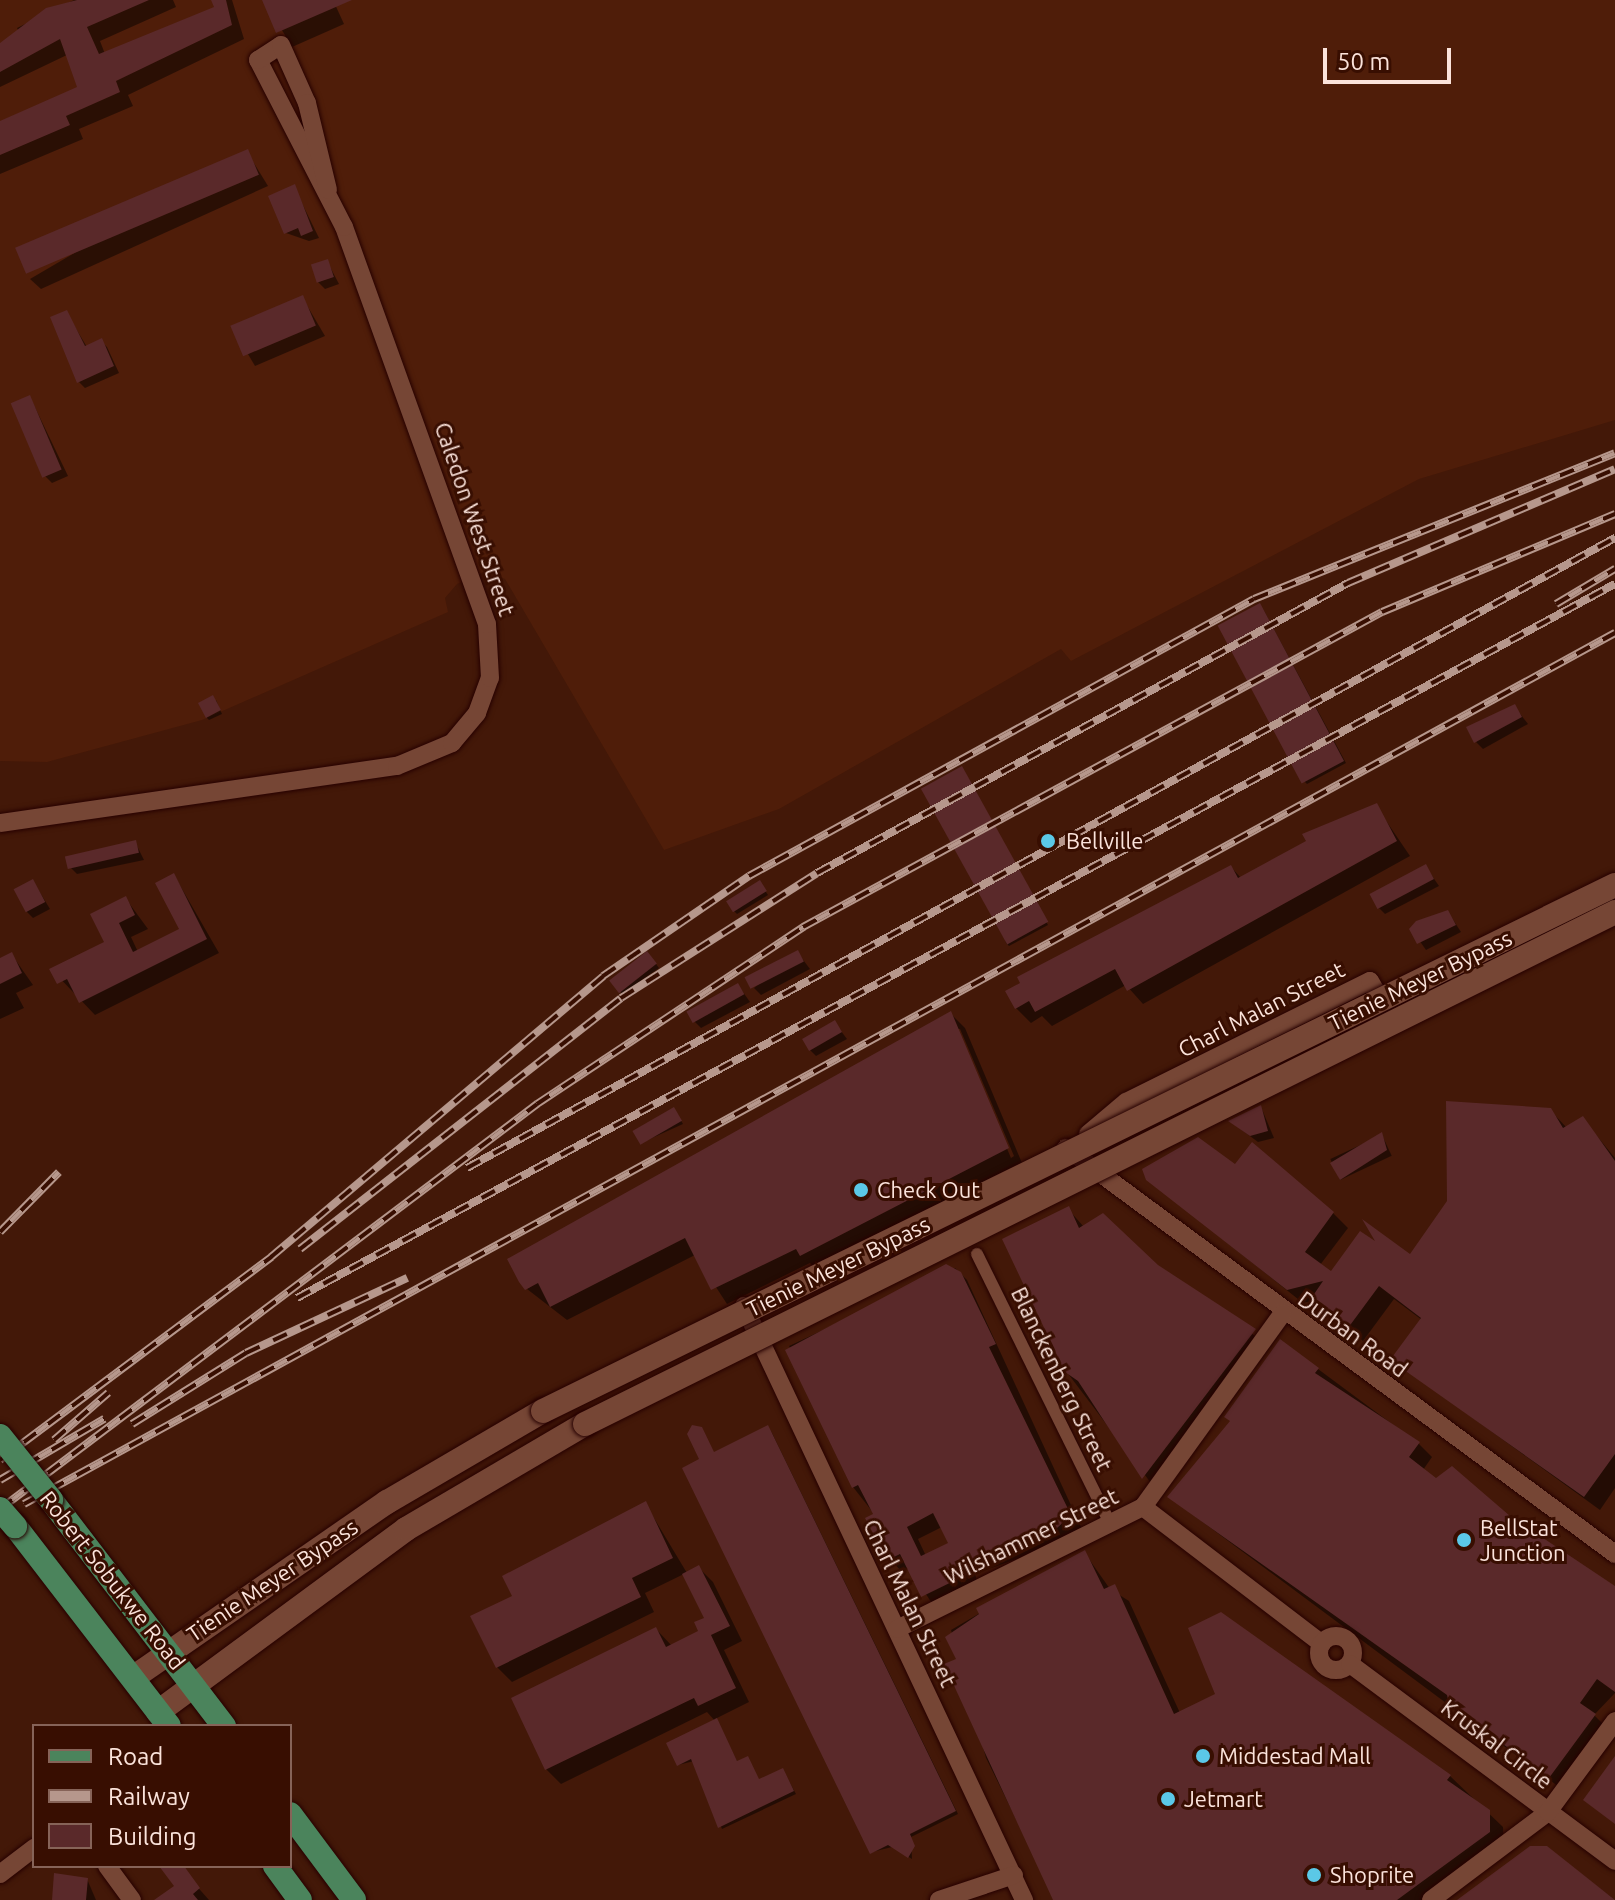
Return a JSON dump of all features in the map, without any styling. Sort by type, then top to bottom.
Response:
[{"type":"main road","name":"Tienie Meyer Bypass","points":[[134,1677],[204,1625],[387,1502],[543,1411],[1615,885]]},
{"type":"main road","name":"Tienie Meyer Bypass","points":[[164,1719],[193,1684],[226,1658],[492,1473],[1615,912]]},
{"type":"main road","name":"Robert Sobukwe Road","points":[[0,1436],[223,1724]]},
{"type":"main road","name":"Robert Sobukwe Road","points":[[8,1518],[164,1719]]},
{"type":"main road","points":[[292,1817],[354,1900]]},
{"type":"main road","points":[[276,1868],[300,1900]]},
{"type":"street","points":[[281,45],[307,103],[328,190],[258,60],[281,45]]},
{"type":"street","name":"Caledon West Street","points":[[0,823],[397,766],[436,753],[477,713],[490,678],[490,639],[449,516],[328,190]]},
{"type":"street","name":"Charl Malan Street","points":[[749,1330],[1387,1020],[1375,983],[1126,1102],[1066,1148],[740,1308],[749,1330],[897,1629],[1024,1900]]},
{"type":"street","name":"Durban Road","points":[[1066,1148],[1283,1313],[1615,1554]]},
{"type":"street","name":"Blanckenberg Street","points":[[977,1254],[1110,1523]]},
{"type":"street","name":"Wilshammer Street","points":[[897,1629],[1143,1507],[1283,1313]]},
{"type":"street","name":"Kruskal Circle","points":[[1143,1507],[1322,1644],[1334,1636],[1348,1641],[1350,1664],[1615,1861]]},
{"type":"street","points":[[1431,1900],[1548,1812],[1615,1721]]},
{"type":"street","points":[[0,1874],[32,1850]]},
{"type":"street","points":[[108,1868],[132,1900]]},
{"type":"street","points":[[939,1900],[1014,1875]]},
{"type":"shaded area","points":[[0,0],[1615,0],[1615,420],[1419,479],[1071,661],[1061,649],[779,809],[664,850],[505,579],[486,571],[457,584],[445,598],[448,612],[202,720],[47,762],[0,761]]},
{"type":"building","points":[[77,0],[149,0],[87,27],[99,54],[214,7],[211,0],[226,0],[232,25],[116,81],[120,92],[66,116],[70,125],[0,155],[0,121],[77,87],[60,39],[0,72],[0,43],[46,8]]},
{"type":"building","points":[[262,0],[352,0],[276,33]]},
{"type":"building","points":[[248,149],[259,175],[26,274],[15,248]]},
{"type":"building","points":[[295,184],[313,231],[301,236],[298,228],[284,234],[268,196]]},
{"type":"building","points":[[328,259],[334,277],[317,283],[311,265]]},
{"type":"building","points":[[303,295],[316,325],[243,356],[230,326]]},
{"type":"building","points":[[67,310],[85,346],[102,338],[114,366],[77,383],[50,317]]},
{"type":"building","points":[[30,395],[62,470],[42,478],[11,403]]},
{"type":"building","points":[[1260,603],[1344,761],[1302,784],[1218,626]]},
{"type":"building","points":[[213,695],[221,710],[206,718],[198,703]]},
{"type":"building","points":[[1515,704],[1522,717],[1474,743],[1466,727]]},
{"type":"building","points":[[962,766],[1048,922],[1007,944],[921,789]]},
{"type":"building","name":"Bellville","points":[[1377,803],[1397,841],[1127,991],[1115,969],[1035,1012],[1029,1001],[1015,1009],[1005,991],[1020,983],[1017,977],[1231,865],[1238,878],[1306,841],[1302,834]]},
{"type":"building","points":[[136,840],[139,853],[68,869],[65,856]]},
{"type":"building","points":[[1426,864],[1434,879],[1377,909],[1369,894]]},
{"type":"building","points":[[174,873],[207,939],[79,1003],[67,979],[57,984],[49,969],[104,942],[90,914],[126,896],[135,915],[119,923],[133,952],[179,929],[155,883]]},
{"type":"building","points":[[33,879],[45,902],[26,912],[14,889]]},
{"type":"building","points":[[760,880],[767,891],[733,912],[726,901]]},
{"type":"building","points":[[1448,910],[1456,925],[1417,944],[1409,929],[1416,921]]},
{"type":"building","points":[[798,950],[804,962],[750,989],[745,977]]},
{"type":"building","points":[[647,951],[657,964],[619,993],[609,981]]},
{"type":"building","points":[[12,952],[22,973],[0,984],[0,958]]},
{"type":"building","points":[[738,983],[744,994],[693,1023],[686,1012]]},
{"type":"building","points":[[951,1011],[1009,1148],[800,1256],[796,1249],[711,1290],[685,1238],[550,1307],[538,1283],[525,1290],[519,1282],[507,1259]]},
{"type":"building","points":[[835,1020],[842,1032],[809,1051],[802,1039]]},
{"type":"building","points":[[1446,1101],[1551,1108],[1563,1128],[1583,1116],[1615,1161],[1615,1454],[1584,1497],[1390,1360],[1421,1318],[1379,1286],[1348,1328],[1310,1300],[1323,1281],[1287,1290],[1146,1180],[1142,1169],[1198,1137],[1235,1164],[1252,1142],[1334,1212],[1305,1252],[1331,1271],[1360,1231],[1375,1241],[1362,1219],[1410,1254],[1447,1201]]},
{"type":"building","points":[[1261,1105],[1268,1131],[1250,1136],[1228,1121]]},
{"type":"building","points":[[674,1107],[682,1121],[640,1145],[632,1131]]},
{"type":"building","points":[[1382,1132],[1387,1150],[1340,1180],[1330,1163]]},
{"type":"building","points":[[1069,1206],[1079,1228],[1103,1213],[1158,1265],[1256,1329],[1142,1479],[1078,1381],[1065,1372],[1002,1239]]},
{"type":"building","points":[[946,1264],[961,1272],[996,1344],[989,1347],[1071,1515],[1057,1528],[964,1562],[968,1574],[921,1597],[900,1554],[888,1560],[875,1537],[865,1518],[873,1514],[858,1485],[852,1488],[785,1350]],"holes":[[[933,1513],[948,1543],[921,1556],[907,1527]]]},
{"type":"building","points":[[1280,1339],[1319,1368],[1315,1373],[1420,1442],[1409,1457],[1436,1478],[1452,1466],[1510,1516],[1615,1586],[1615,1692],[1597,1679],[1580,1703],[1596,1714],[1549,1778],[1449,1704],[1447,1695],[1167,1497],[1230,1421],[1224,1417]]},
{"type":"building","points":[[692,1425],[702,1427],[714,1452],[768,1425],[956,1811],[910,1834],[915,1846],[908,1858],[888,1845],[870,1854],[682,1468],[699,1459],[687,1434]]},
{"type":"building","points":[[646,1501],[673,1558],[632,1578],[641,1597],[496,1668],[470,1616],[512,1596],[502,1576]]},
{"type":"building","name":"Middestad Mall","points":[[1085,1550],[1104,1589],[1115,1584],[1174,1714],[1215,1694],[1188,1628],[1221,1612],[1451,1775],[1447,1780],[1490,1810],[1490,1832],[1397,1900],[1053,1900],[944,1664],[956,1659],[945,1637],[979,1614],[976,1608]]},
{"type":"building","points":[[699,1565],[730,1626],[711,1635],[736,1688],[698,1706],[694,1698],[545,1770],[511,1698],[656,1627],[666,1647],[698,1631],[694,1622],[704,1618],[682,1574]]},
{"type":"building","points":[[717,1718],[737,1761],[748,1756],[759,1779],[783,1768],[794,1791],[718,1828],[691,1759],[677,1766],[666,1743]]},
{"type":"building","points":[[1615,1756],[1615,1824],[1583,1800]]},
{"type":"building","points":[[1530,1846],[1547,1846],[1615,1900],[1457,1900]]},
{"type":"building","points":[[160,1868],[185,1868],[200,1888],[193,1894],[198,1900],[154,1900],[174,1886]]},
{"type":"building","points":[[54,1873],[88,1878],[86,1900],[52,1900]]},
{"type":"railway","points":[[0,1460],[271,1257],[603,976],[749,876],[1254,599],[1615,453]]},
{"type":"railway","points":[[300,1249],[621,998],[817,873],[1348,583],[1615,469]]},
{"type":"railway","points":[[0,1509],[537,1104],[803,927],[1382,612],[1615,514]]},
{"type":"railway","points":[[467,1168],[1615,538]]},
{"type":"railway","points":[[1556,604],[1615,569]]},
{"type":"railway","points":[[297,1298],[1615,584]]},
{"type":"railway","points":[[24,1504],[1615,633]]},
{"type":"railway","points":[[0,1232],[59,1172]]},
{"type":"railway","points":[[132,1424],[246,1353],[407,1278]]},
{"type":"railway","points":[[54,1440],[108,1393]]},
{"type":"railway","points":[[0,1480],[104,1419]]},
{"type":"place","name":"Bellville","points":[[1048,841]]},
{"type":"place","name":"Check Out","points":[[861,1190]]},
{"type":"place","name":"BellStat Junction","points":[[1464,1540]]},
{"type":"place","name":"Middestad Mall","points":[[1203,1756]]},
{"type":"place","name":"Jetmart","points":[[1168,1799]]},
{"type":"place","name":"Shoprite","points":[[1314,1875]]}]
